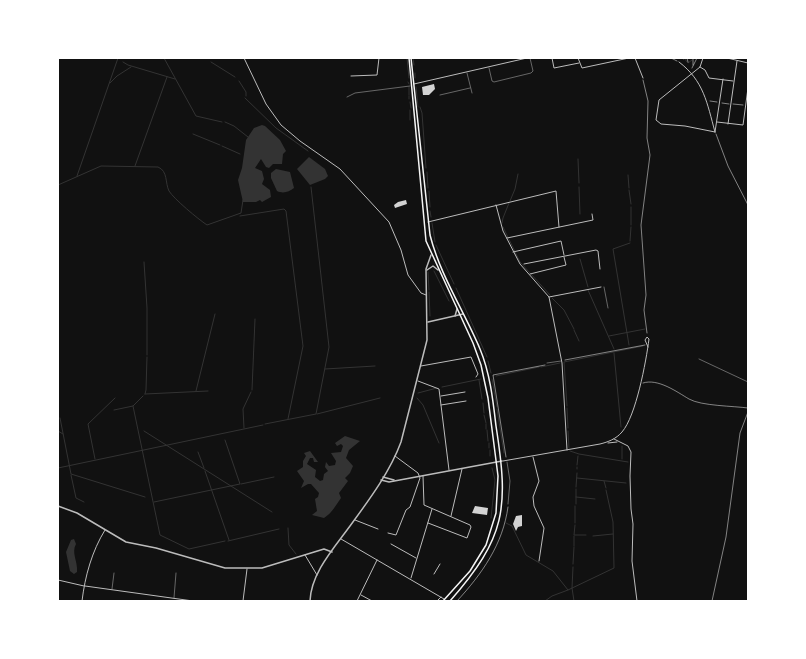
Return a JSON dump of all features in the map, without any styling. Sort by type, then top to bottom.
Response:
[{"type":"main road","points":[[410,58],[413,109],[424,227],[427,244],[477,354],[483,374],[497,462],[498,501],[491,532],[476,562],[444,600]]},
{"type":"main road","points":[[412,85],[416,108],[428,222],[436,254],[480,350],[487,370],[502,462],[502,508],[494,538],[481,563],[451,601]]},
{"type":"street","points":[[244,58],[266,104],[281,125],[297,139],[346,174],[389,222],[401,250],[408,275],[422,294],[427,295]]},
{"type":"street","points":[[351,76],[375,76],[378,74],[379,58]]},
{"type":"street","points":[[412,85],[527,58]]},
{"type":"street","points":[[552,58],[554,68],[579,63]]},
{"type":"street","points":[[578,58],[582,68],[629,58]]},
{"type":"street","points":[[635,58],[643,78]]},
{"type":"street","points":[[703,58],[700,67],[658,100],[656,112],[657,122],[661,124],[685,126],[715,132]]},
{"type":"street","points":[[726,58],[748,64]]},
{"type":"street","points":[[728,124],[736,60]]},
{"type":"street","points":[[679,62],[692,73],[704,92],[715,132]]},
{"type":"street","points":[[700,67],[705,70],[709,78],[734,81]]},
{"type":"street","points":[[715,132],[723,79]]},
{"type":"street","points":[[717,122],[743,125],[748,88]]},
{"type":"street","points":[[428,222],[556,191],[559,227]]},
{"type":"street","points":[[496,205],[502,229],[522,266],[530,273],[549,297],[562,360],[567,450]]},
{"type":"street","points":[[507,238],[593,220],[592,214]]},
{"type":"street","points":[[514,251],[561,241],[566,265],[530,273]]},
{"type":"street","points":[[524,264],[595,250],[598,252],[600,269]]},
{"type":"street","points":[[310,601],[311,588],[317,575],[381,480],[395,456],[401,442],[427,340],[428,322],[426,272],[431,255]]},
{"type":"street","points":[[426,272],[431,266],[438,270]]},
{"type":"street","points":[[549,297],[601,286]]},
{"type":"street","points":[[453,317],[456,314],[457,309]]},
{"type":"street","points":[[428,322],[464,314]]},
{"type":"street","points":[[647,337],[645,340],[648,347]]},
{"type":"street","points":[[606,443],[614,439],[622,432],[629,422],[648,347],[649,339],[647,337]]},
{"type":"street","points":[[421,366],[468,357],[473,358],[478,374],[476,377]]},
{"type":"street","points":[[417,381],[438,388],[449,471]]},
{"type":"street","points":[[440,396],[464,392]]},
{"type":"street","points":[[441,405],[466,400]]},
{"type":"street","points":[[614,439],[628,446],[631,452],[630,476],[634,528],[632,561],[637,601]]},
{"type":"street","points":[[381,480],[386,482],[618,442]]},
{"type":"street","points":[[395,456],[420,476]]},
{"type":"street","points":[[532,456],[539,481],[533,497],[534,506],[544,528],[539,561]]},
{"type":"street","points":[[451,516],[462,468]]},
{"type":"street","points":[[423,475],[423,503],[471,526],[468,538],[428,523]]},
{"type":"street","points":[[388,533],[396,535],[406,510],[410,507],[420,476]]},
{"type":"street","points":[[382,477],[396,480]]},
{"type":"street","points":[[58,506],[77,513],[105,530],[131,543],[156,548],[225,568],[270,566],[326,549],[332,552]]},
{"type":"street","points":[[411,579],[433,508]]},
{"type":"street","points":[[355,520],[378,529]]},
{"type":"street","points":[[82,601],[96,545],[105,530]]},
{"type":"street","points":[[341,539],[441,596],[444,600]]},
{"type":"street","points":[[391,544],[417,559]]},
{"type":"street","points":[[305,555],[317,575]]},
{"type":"street","points":[[357,601],[378,560]]},
{"type":"street","points":[[434,574],[440,564]]},
{"type":"street","points":[[243,601],[247,568]]},
{"type":"street","points":[[58,580],[85,586],[193,601]]},
{"type":"street","points":[[361,595],[372,601]]},
{"type":"street","points":[[437,601],[441,596]]},
{"type":"lane","points":[[488,66],[494,82],[531,73],[533,71],[530,58]]},
{"type":"lane","points":[[467,72],[472,93]]},
{"type":"lane","points":[[347,97],[355,93],[412,85]]},
{"type":"lane","points":[[440,95],[470,88]]},
{"type":"lane","points":[[604,287],[608,308]]},
{"type":"lane","points":[[699,359],[748,382]]},
{"type":"lane","points":[[548,363],[562,360]]},
{"type":"lane","points":[[507,461],[510,486],[508,504]]},
{"type":"lane","points":[[112,590],[114,573]]},
{"type":"lane","points":[[174,598],[176,573]]},
{"type":"path","points":[[671,58],[679,62]]},
{"type":"path","points":[[687,58],[688,62]]},
{"type":"path","points":[[693,58],[693,65]]},
{"type":"path","points":[[692,68],[697,58]]},
{"type":"path","points":[[643,78],[648,101],[646,138],[650,155],[641,225],[646,295],[644,310],[647,337]]},
{"type":"path","points":[[706,101],[746,106]]},
{"type":"path","points":[[716,135],[728,166],[748,206]]},
{"type":"path","points":[[562,360],[645,344]]},
{"type":"path","points":[[507,461],[493,375],[548,363]]},
{"type":"path","points":[[640,383],[654,382],[681,393],[692,400],[718,406],[748,408]]},
{"type":"path","points":[[712,601],[726,538],[740,433],[748,412]]},
{"type":"path","points":[[457,601],[480,574],[494,551],[504,525],[508,504]]},
{"type":"shaded area","points":[[262,125],[280,140],[286,151],[283,154],[282,164],[273,164],[269,168],[266,167],[261,159],[255,168],[262,171],[264,179],[262,184],[270,190],[271,197],[262,202],[260,200],[256,202],[243,202],[238,180],[242,168],[246,140],[254,128]]},
{"type":"shaded area","points":[[309,157],[325,169],[328,176],[325,179],[310,185],[297,169]]},
{"type":"shaded area","points":[[276,169],[290,172],[294,188],[286,192],[277,191],[271,178],[271,173]]},
{"type":"shaded area","points":[[345,436],[360,441],[349,450],[346,458],[353,466],[350,473],[345,478],[348,481],[339,493],[341,498],[332,511],[324,518],[312,515],[317,511],[315,499],[318,497],[319,493],[311,484],[301,488],[304,481],[297,471],[303,467],[303,461],[306,456],[304,453],[310,451],[318,462],[314,462],[313,458],[310,458],[307,464],[316,470],[315,477],[320,481],[323,480],[324,474],[328,471],[325,467],[326,462],[329,466],[335,465],[336,461],[331,453],[341,452],[343,446],[341,444],[337,446],[335,443]]},
{"type":"shaded area","points":[[74,539],[76,544],[74,554],[77,572],[74,574],[70,571],[66,552],[71,540]]},
{"type":"building","points":[[434,84],[435,89],[429,95],[423,95],[422,87]]},
{"type":"building","points":[[406,200],[407,204],[395,208],[394,205],[398,202]]},
{"type":"building","points":[[475,506],[488,508],[487,515],[472,513]]},
{"type":"building","points":[[522,515],[522,526],[518,527],[516,531],[513,524],[516,516]]},
{"type":"waterway","points":[[77,176],[118,58]]},
{"type":"waterway","points":[[164,58],[196,116],[222,122]]},
{"type":"waterway","points":[[407,58],[409,78]]},
{"type":"waterway","points":[[413,58],[414,65]]},
{"type":"waterway","points":[[684,58],[688,63],[692,60]]},
{"type":"waterway","points":[[123,62],[128,65],[175,79]]},
{"type":"waterway","points":[[211,62],[235,77]]},
{"type":"waterway","points":[[110,83],[117,76],[131,67]]},
{"type":"waterway","points":[[415,73],[415,78]]},
{"type":"waterway","points":[[135,166],[167,77]]},
{"type":"waterway","points":[[239,81],[246,92],[246,96]]},
{"type":"waterway","points":[[409,87],[409,95]]},
{"type":"waterway","points":[[416,87],[418,107]]},
{"type":"waterway","points":[[245,98],[276,128],[308,151]]},
{"type":"waterway","points":[[410,102],[411,108]]},
{"type":"waterway","points":[[420,107],[422,113],[426,168]]},
{"type":"waterway","points":[[410,110],[410,120]]},
{"type":"waterway","points":[[225,122],[234,126],[248,137]]},
{"type":"waterway","points":[[193,134],[220,145]]},
{"type":"waterway","points":[[222,146],[240,154]]},
{"type":"waterway","points":[[578,159],[579,183]]},
{"type":"waterway","points":[[58,185],[101,166],[158,167],[163,171],[169,191],[172,195],[186,209],[207,225],[241,213],[243,200]]},
{"type":"waterway","points":[[427,172],[428,188]]},
{"type":"waterway","points":[[510,201],[515,189],[518,174]]},
{"type":"waterway","points":[[628,175],[629,188]]},
{"type":"waterway","points":[[265,424],[316,414],[329,347],[311,187]]},
{"type":"waterway","points":[[579,187],[580,214]]},
{"type":"waterway","points":[[629,190],[631,204]]},
{"type":"waterway","points":[[429,191],[430,207]]},
{"type":"waterway","points":[[502,223],[509,203]]},
{"type":"waterway","points":[[631,207],[631,225]]},
{"type":"waterway","points":[[240,216],[284,209],[286,211],[303,346],[288,419]]},
{"type":"waterway","points":[[430,211],[431,217]]},
{"type":"waterway","points":[[432,223],[435,242]]},
{"type":"waterway","points":[[503,227],[520,262],[550,295]]},
{"type":"waterway","points":[[630,241],[631,227]]},
{"type":"waterway","points":[[629,345],[613,249],[630,243]]},
{"type":"waterway","points":[[436,245],[454,284]]},
{"type":"waterway","points":[[580,259],[588,287]]},
{"type":"waterway","points":[[144,262],[147,308],[147,355]]},
{"type":"waterway","points":[[434,271],[449,301]]},
{"type":"waterway","points":[[428,272],[429,290]]},
{"type":"waterway","points":[[456,288],[487,357]]},
{"type":"waterway","points":[[588,290],[614,349]]},
{"type":"waterway","points":[[429,292],[430,316]]},
{"type":"waterway","points":[[552,298],[564,310],[574,329]]},
{"type":"waterway","points":[[196,391],[215,314]]},
{"type":"waterway","points":[[252,390],[255,319]]},
{"type":"waterway","points":[[609,336],[645,329]]},
{"type":"waterway","points":[[574,330],[579,341]]},
{"type":"waterway","points":[[567,406],[564,362],[643,346]]},
{"type":"waterway","points":[[614,353],[621,427]]},
{"type":"waterway","points":[[145,394],[147,357]]},
{"type":"waterway","points":[[488,361],[491,373]]},
{"type":"waterway","points":[[541,367],[560,363]]},
{"type":"waterway","points":[[325,369],[375,366]]},
{"type":"waterway","points":[[496,376],[539,367]]},
{"type":"waterway","points":[[442,387],[481,379]]},
{"type":"waterway","points":[[492,379],[497,407]]},
{"type":"waterway","points":[[479,380],[482,399]]},
{"type":"waterway","points":[[418,393],[437,388]]},
{"type":"waterway","points":[[145,394],[208,391]]},
{"type":"waterway","points":[[244,428],[243,409],[251,392]]},
{"type":"waterway","points":[[114,410],[133,406],[143,396]]},
{"type":"waterway","points":[[95,459],[88,424],[115,398]]},
{"type":"waterway","points":[[317,414],[380,398]]},
{"type":"waterway","points":[[417,398],[423,405],[439,443]]},
{"type":"waterway","points":[[483,403],[484,413]]},
{"type":"waterway","points":[[133,406],[160,535],[189,549],[225,541]]},
{"type":"waterway","points":[[567,408],[568,428]]},
{"type":"waterway","points":[[497,409],[504,453]]},
{"type":"waterway","points":[[484,415],[486,423]]},
{"type":"waterway","points":[[60,418],[71,474],[145,497]]},
{"type":"waterway","points":[[486,424],[486,429]]},
{"type":"waterway","points":[[58,468],[263,425]]},
{"type":"waterway","points":[[487,430],[488,441]]},
{"type":"waterway","points":[[58,431],[63,434]]},
{"type":"waterway","points":[[144,431],[272,512]]},
{"type":"waterway","points":[[568,431],[569,448]]},
{"type":"waterway","points":[[154,502],[240,484],[225,440]]},
{"type":"waterway","points":[[489,443],[489,448]]},
{"type":"waterway","points":[[622,446],[622,459]]},
{"type":"waterway","points":[[490,450],[490,456]]},
{"type":"waterway","points":[[570,451],[579,454],[628,462]]},
{"type":"waterway","points":[[198,452],[204,468]]},
{"type":"waterway","points":[[577,465],[578,456]]},
{"type":"waterway","points":[[491,518],[495,480],[492,468]]},
{"type":"waterway","points":[[205,471],[229,540]]},
{"type":"waterway","points":[[576,487],[577,473]]},
{"type":"waterway","points":[[71,475],[76,498],[84,502]]},
{"type":"waterway","points":[[241,484],[274,477]]},
{"type":"waterway","points":[[577,478],[626,483]]},
{"type":"waterway","points":[[604,481],[606,488]]},
{"type":"waterway","points":[[576,489],[576,504]]},
{"type":"waterway","points":[[506,523],[512,526],[526,555],[553,571],[568,590],[614,568],[613,522],[606,490]]},
{"type":"waterway","points":[[576,497],[595,499]]},
{"type":"waterway","points":[[575,506],[575,523]]},
{"type":"waterway","points":[[575,525],[574,535],[586,535]]},
{"type":"waterway","points":[[288,528],[289,545],[296,554]]},
{"type":"waterway","points":[[228,541],[279,529]]},
{"type":"waterway","points":[[593,536],[613,534]]},
{"type":"waterway","points":[[574,536],[574,546]]},
{"type":"waterway","points":[[573,564],[574,547]]},
{"type":"waterway","points":[[573,567],[572,588],[574,601]]},
{"type":"waterway","points":[[545,601],[552,596],[568,590]]}]
